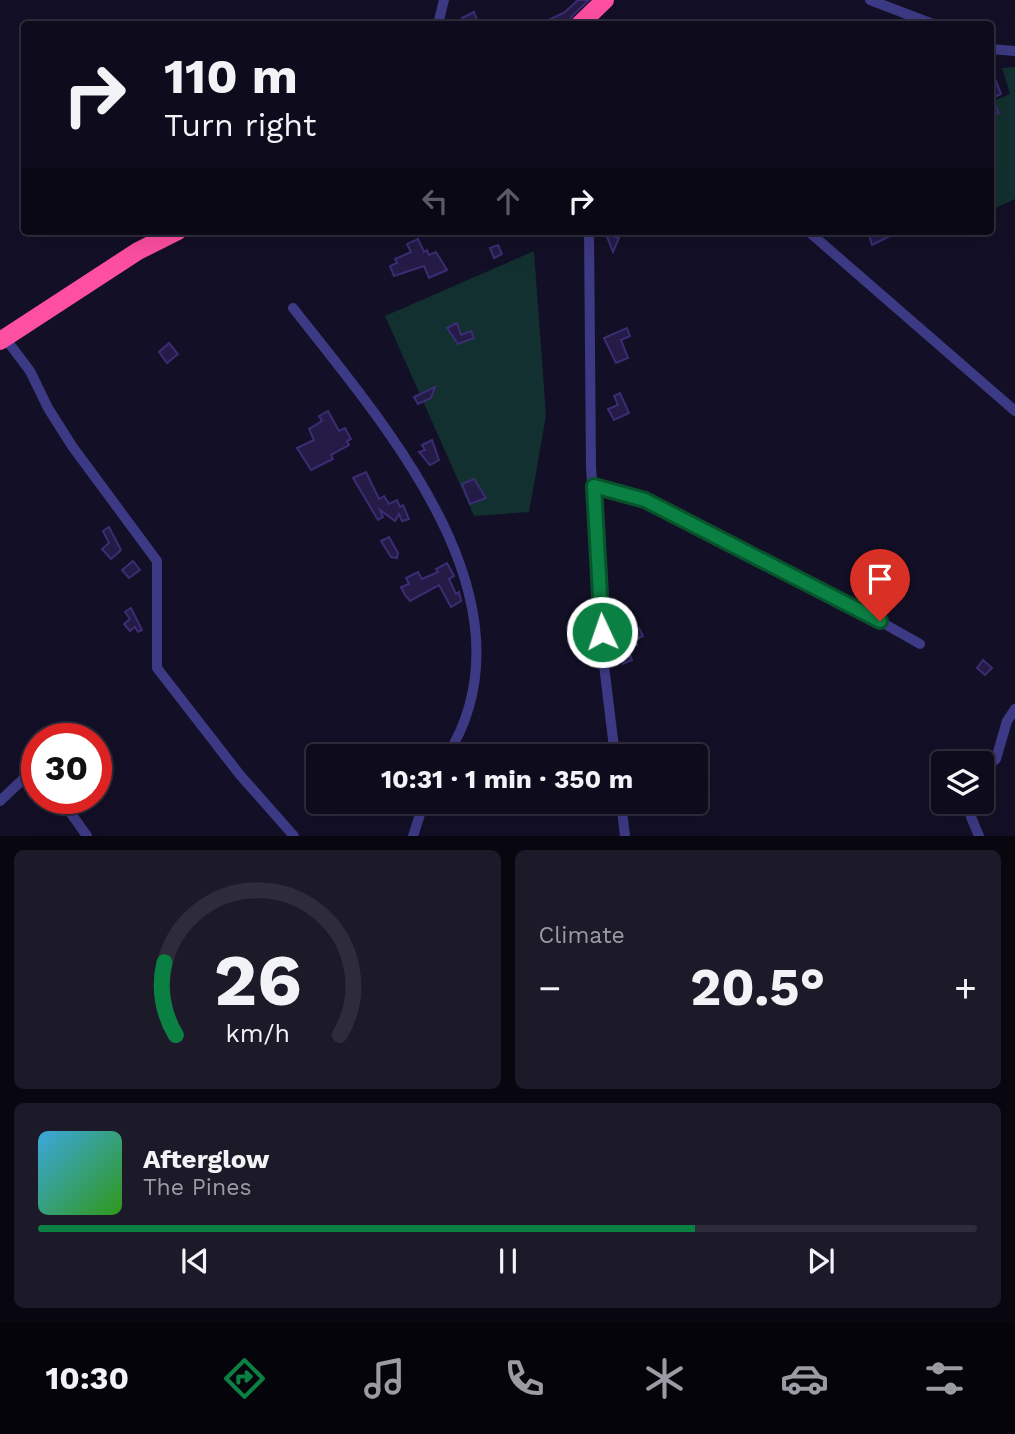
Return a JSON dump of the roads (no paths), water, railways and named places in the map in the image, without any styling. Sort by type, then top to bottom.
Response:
[{"type":"highway","points":[[3,340],[138,251],[170,235]]},
{"type":"street","points":[[439,21],[444,0]]},
{"type":"street","points":[[870,0],[925,21]]},
{"type":"street","points":[[994,48],[1015,51]]},
{"type":"street","points":[[589,235],[591,467],[603,657],[614,744]]},
{"type":"street","points":[[813,235],[1015,411]]},
{"type":"street","points":[[293,308],[396,440],[433,503],[462,570],[472,611],[476,671],[459,736],[454,744]]},
{"type":"street","points":[[3,340],[30,371],[48,408],[72,446],[157,561],[157,668],[240,775],[294,835]]},
{"type":"street","points":[[594,486],[645,500],[860,610],[920,644]]},
{"type":"street","points":[[994,761],[1007,720],[1015,709]]},
{"type":"street","points":[[0,801],[21,781]]},
{"type":"street","points":[[72,814],[87,835]]},
{"type":"street","points":[[413,835],[420,814]]},
{"type":"street","points":[[622,814],[625,835]]},
{"type":"street","points":[[971,814],[979,835]]}]
